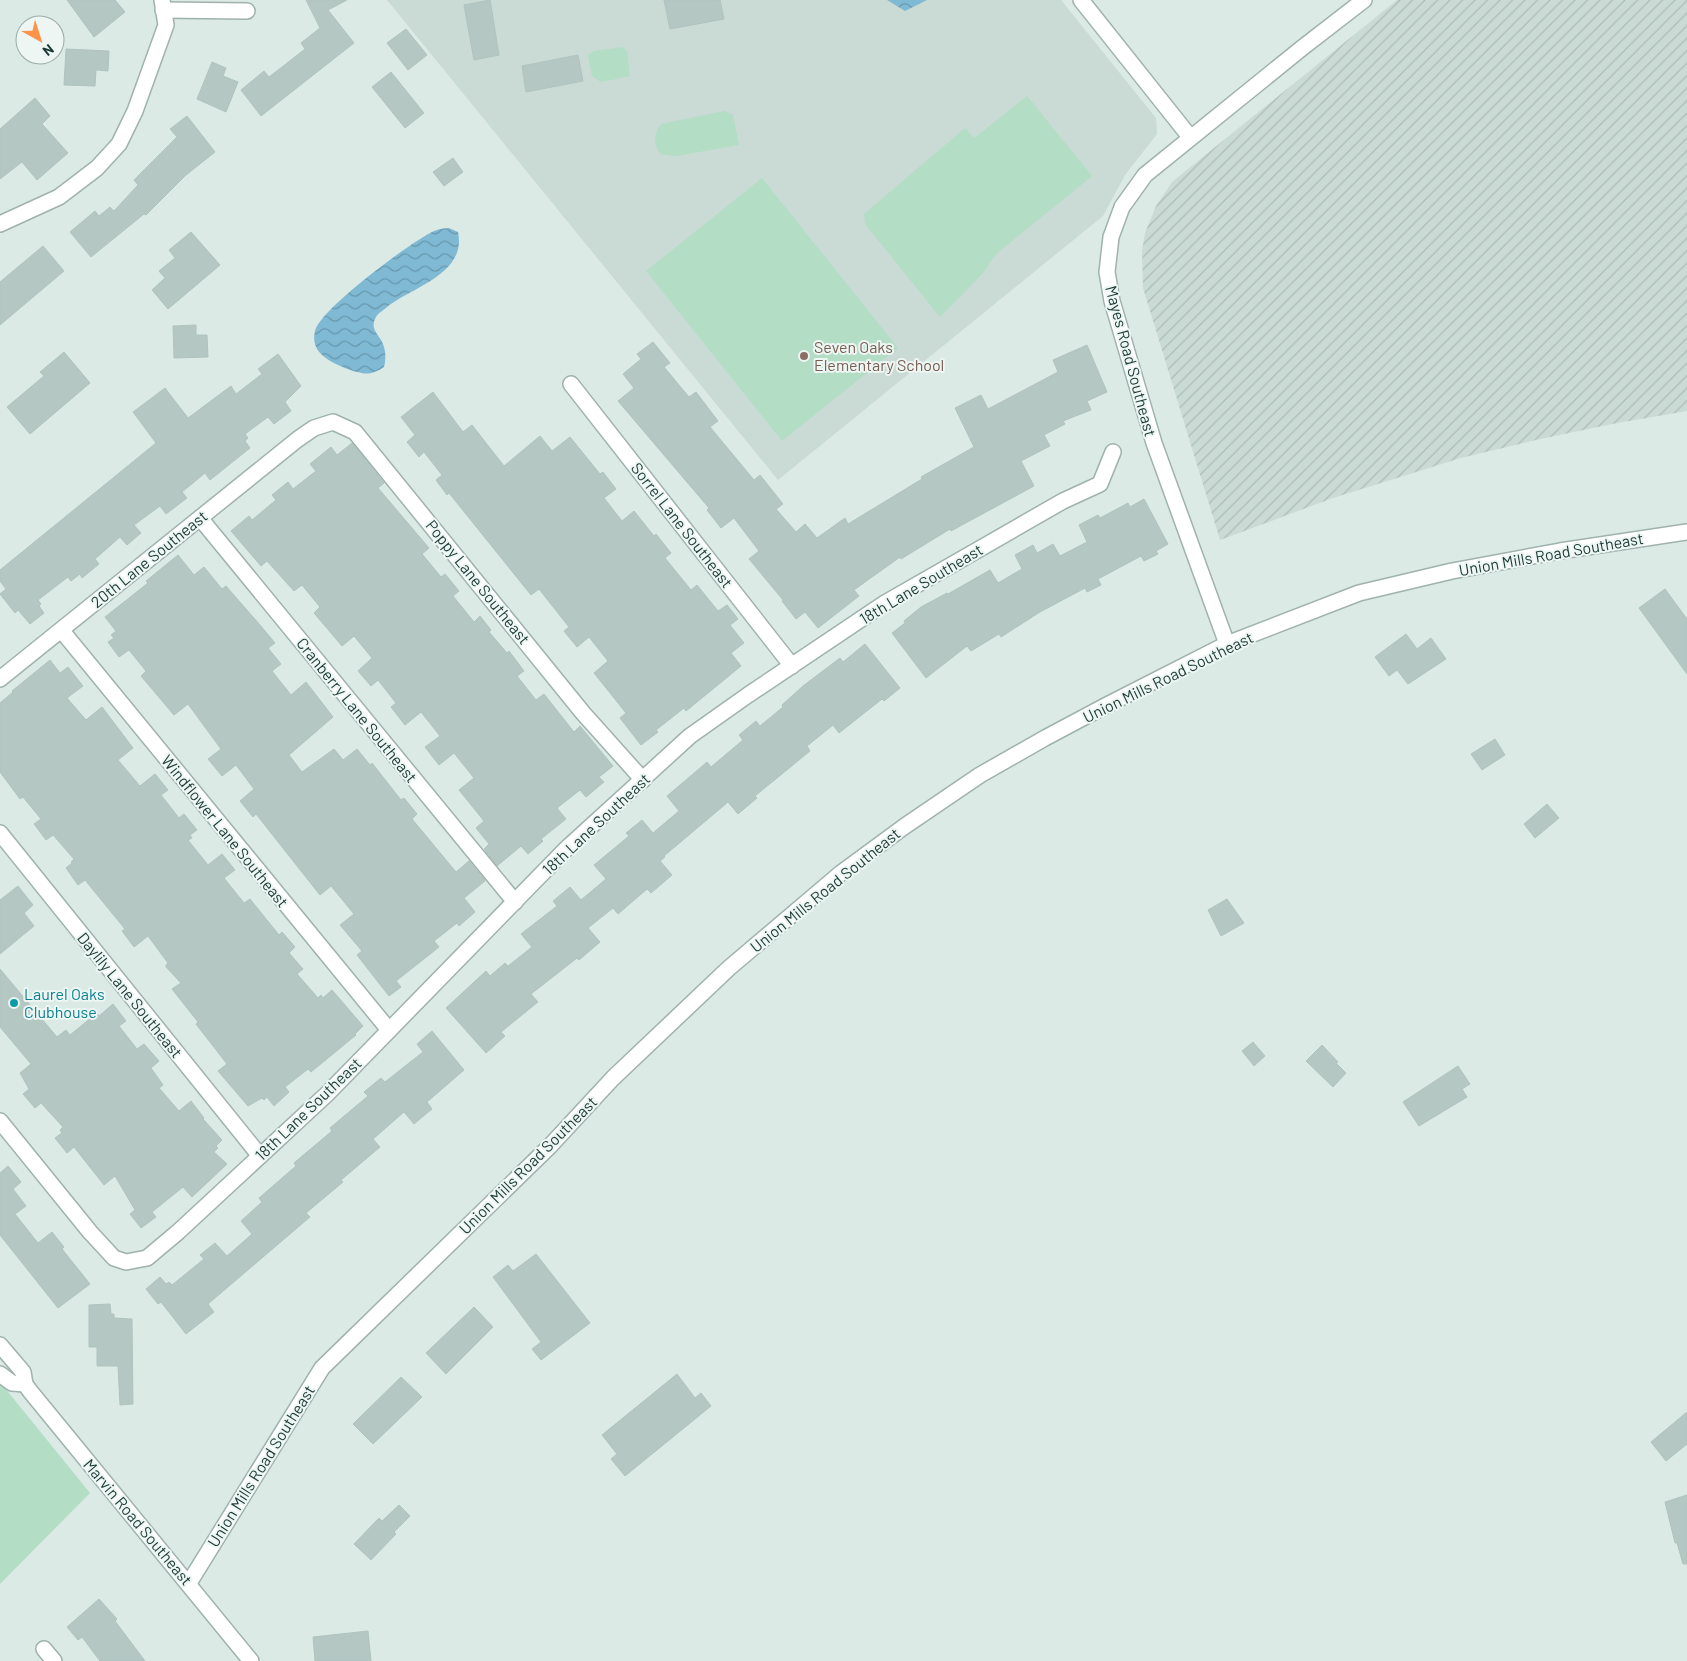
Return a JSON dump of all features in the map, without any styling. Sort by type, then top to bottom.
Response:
[{"type":"street","points":[[1081,0],[1190,137]]},
{"type":"street","name":"Mayes Road Southeast","points":[[1227,644],[1154,443],[1112,301],[1108,272],[1111,237],[1122,207],[1145,175],[1356,2]]},
{"type":"street","points":[[0,224],[59,197],[96,168],[119,144],[135,112],[166,25],[163,5],[247,11]]},
{"type":"street","name":"Sorrel Lane Southeast","points":[[571,384],[792,666]]},
{"type":"street","name":"Poppy Lane Southeast","points":[[298,439],[314,428],[333,422],[355,432],[583,712],[643,780]]},
{"type":"street","name":"20th Lane Southeast","points":[[0,679],[62,631],[298,439]]},
{"type":"street","name":"18th Lane Southeast","points":[[0,1121],[90,1232],[114,1258],[126,1262],[146,1258],[178,1232],[327,1094],[566,850],[690,736],[885,603],[1063,501],[1100,484],[1113,452]]},
{"type":"street","name":"Cranberry Lane Southeast","points":[[200,518],[515,902]]},
{"type":"street","name":"Union Mills Road Southeast","points":[[189,1584],[322,1368],[550,1146],[613,1078],[729,968],[841,873],[905,826],[980,775],[1063,729],[1227,644],[1359,593],[1461,569],[1560,550],[1687,532]]},
{"type":"street","name":"Windflower Lane Southeast","points":[[62,631],[389,1030]]},
{"type":"street","name":"Daylily Lane Southeast","points":[[0,833],[260,1156]]},
{"type":"street","name":"Marvin Road Southeast","points":[[0,1345],[23,1372],[25,1384],[251,1661]]},
{"type":"street","points":[[0,1374],[12,1383],[25,1384]]},
{"type":"shaded area","name":"Seven Oaks Elementary School","points":[[387,0],[1061,0],[1156,118],[1157,134],[1125,175],[1103,216],[778,480]]},
{"type":"shaded area","points":[[1397,0],[1687,0],[1687,411],[1612,424],[1461,458],[1333,498],[1220,540],[1143,288],[1142,251],[1145,233],[1156,206],[1172,182]]},
{"type":"green space","points":[[623,47],[627,51],[630,76],[601,82],[592,76],[588,55],[594,51]]},
{"type":"green space","points":[[1027,96],[1092,176],[996,254],[983,273],[940,317],[865,224],[864,214],[965,128],[974,138]]},
{"type":"green space","points":[[725,111],[733,115],[739,145],[676,156],[660,154],[655,139],[661,124]]},
{"type":"green space","points":[[762,178],[898,348],[782,441],[646,271]]},
{"type":"green space","points":[[0,1382],[90,1493],[0,1584]]},
{"type":"water","points":[[887,0],[927,0],[905,11]]},
{"type":"water","points":[[449,228],[458,232],[459,246],[454,259],[446,269],[423,286],[387,307],[374,321],[375,331],[384,347],[384,367],[374,372],[361,373],[339,365],[322,355],[315,345],[315,331],[320,321],[332,308],[388,261],[423,237],[434,231]]},
{"type":"building","points":[[67,0],[115,0],[125,12],[94,37]]},
{"type":"building","points":[[306,0],[347,0],[328,10],[354,43],[261,116],[241,90],[264,71],[269,77],[305,49],[301,43],[320,28]]},
{"type":"building","points":[[490,0],[499,55],[474,60],[464,5]]},
{"type":"building","points":[[664,0],[720,0],[724,19],[670,29]]},
{"type":"building","points":[[406,29],[427,55],[408,70],[387,43]]},
{"type":"building","points":[[66,49],[109,51],[108,71],[96,70],[95,86],[64,85]]},
{"type":"building","points":[[578,55],[583,81],[526,92],[522,66]]},
{"type":"building","points":[[212,62],[226,68],[223,76],[238,82],[226,112],[197,99]]},
{"type":"building","points":[[391,72],[424,113],[405,128],[372,87]]},
{"type":"building","points":[[35,98],[50,116],[42,124],[68,153],[37,180],[22,162],[0,179],[0,129]]},
{"type":"building","points":[[187,116],[215,152],[186,175],[146,215],[144,214],[91,257],[70,232],[95,211],[99,216],[110,207],[114,211],[138,185],[134,180],[177,137],[170,129]]},
{"type":"building","points":[[453,158],[463,172],[444,186],[433,172]]},
{"type":"building","points":[[191,232],[220,265],[168,309],[152,290],[165,278],[159,271],[175,258],[169,250]]},
{"type":"building","points":[[43,246],[64,271],[0,325],[0,282]]},
{"type":"building","points":[[196,325],[196,335],[207,335],[208,357],[174,358],[173,326]]},
{"type":"building","points":[[653,342],[670,363],[664,367],[689,397],[696,392],[718,421],[710,427],[754,480],[760,475],[783,504],[776,509],[796,532],[805,524],[817,538],[845,518],[848,524],[922,479],[921,477],[974,447],[955,408],[981,395],[988,409],[1058,372],[1053,360],[1087,345],[1107,392],[1087,401],[1091,410],[1063,421],[1065,424],[1044,435],[1050,446],[1021,461],[1034,486],[951,531],[950,529],[901,559],[900,557],[854,590],[859,596],[818,628],[805,612],[796,619],[749,559],[759,551],[734,518],[721,528],[707,510],[709,508],[618,401],[634,388],[623,374],[641,359],[637,354]]},
{"type":"building","points":[[64,352],[90,383],[30,434],[7,407],[44,376],[40,372]]},
{"type":"building","points":[[278,354],[301,386],[285,402],[291,411],[274,424],[268,417],[245,434],[248,438],[245,441],[250,448],[210,480],[205,473],[182,492],[187,498],[166,514],[160,506],[134,525],[141,533],[127,545],[120,537],[95,559],[99,564],[82,578],[80,574],[71,581],[68,577],[38,600],[41,604],[39,606],[44,613],[30,624],[18,610],[15,613],[0,594],[6,589],[0,581],[0,570],[156,443],[133,412],[165,388],[188,418],[231,386],[236,394],[262,374],[258,369]]},
{"type":"building","points":[[433,392],[463,432],[472,425],[504,466],[540,436],[552,451],[570,437],[600,474],[603,472],[616,489],[604,498],[622,521],[634,511],[654,536],[656,534],[671,553],[665,558],[691,590],[697,585],[718,611],[727,605],[738,619],[730,625],[744,643],[731,653],[741,666],[686,711],[684,708],[656,730],[658,732],[641,745],[620,718],[626,713],[594,673],[608,661],[589,637],[577,647],[564,631],[569,627],[539,589],[531,595],[449,493],[447,495],[436,480],[442,475],[424,452],[419,457],[407,442],[415,435],[401,417]]},
{"type":"building","points":[[352,443],[384,483],[378,488],[429,548],[422,554],[441,577],[445,574],[459,591],[453,596],[474,622],[480,616],[491,630],[489,632],[507,653],[509,651],[524,671],[517,676],[536,700],[544,694],[574,732],[580,726],[613,766],[599,777],[604,782],[586,797],[580,790],[557,808],[566,819],[541,839],[543,841],[528,854],[521,846],[497,866],[484,849],[489,844],[476,828],[484,821],[459,790],[474,778],[454,753],[439,765],[425,747],[440,736],[421,712],[405,725],[391,707],[396,703],[378,680],[371,686],[358,671],[372,658],[354,636],[342,646],[314,613],[320,607],[302,585],[294,591],[267,561],[261,566],[231,531],[249,516],[252,520],[276,500],[272,495],[288,482],[293,489],[316,471],[310,464],[331,447],[337,455]]},
{"type":"building","points":[[1144,499],[1168,544],[1156,551],[1158,554],[1144,561],[1141,556],[1098,579],[1101,585],[1087,592],[1085,588],[1040,612],[1001,637],[999,634],[971,651],[967,646],[926,678],[892,633],[921,607],[990,570],[998,583],[1022,569],[1015,555],[1033,545],[1037,553],[1053,544],[1060,556],[1087,542],[1079,525],[1098,515],[1100,518],[1128,503],[1130,507]]},
{"type":"building","points":[[178,555],[194,575],[204,567],[222,589],[226,586],[275,643],[268,648],[281,664],[272,671],[291,695],[306,682],[333,717],[289,755],[302,772],[334,749],[343,760],[357,749],[370,765],[372,763],[401,800],[404,798],[417,814],[412,819],[456,872],[469,861],[485,881],[464,898],[475,912],[459,926],[457,923],[434,941],[439,947],[396,981],[401,987],[389,996],[357,955],[362,951],[340,925],[354,914],[331,886],[320,895],[256,814],[253,817],[240,801],[254,789],[236,765],[222,776],[208,759],[221,749],[188,704],[174,715],[141,676],[146,671],[129,650],[119,657],[108,642],[114,638],[111,635],[116,631],[105,617],[148,583],[146,581]]},
{"type":"building","points":[[1665,589],[1687,619],[1687,674],[1639,608]]},
{"type":"building","points":[[1406,634],[1417,649],[1431,638],[1446,659],[1408,684],[1397,670],[1389,676],[1375,657]]},
{"type":"building","points":[[865,644],[900,688],[884,701],[882,699],[839,733],[833,725],[807,746],[810,751],[755,796],[757,798],[738,814],[728,802],[664,856],[660,861],[672,875],[651,893],[647,889],[618,914],[613,908],[588,928],[600,942],[579,960],[577,958],[531,994],[538,1002],[501,1032],[505,1036],[486,1053],[446,1008],[486,971],[490,976],[505,963],[508,966],[532,947],[521,934],[557,906],[553,901],[570,887],[581,900],[606,879],[594,865],[629,836],[626,833],[642,820],[653,833],[679,811],[667,796],[707,762],[711,767],[743,740],[739,735],[756,721],[760,726],[783,707],[782,705],[803,686],[840,658],[843,662]]},
{"type":"building","points":[[50,660],[60,673],[68,667],[83,686],[67,698],[86,720],[102,707],[133,748],[118,760],[140,786],[155,774],[168,790],[161,795],[179,818],[184,814],[197,830],[190,835],[192,838],[188,840],[208,865],[222,854],[235,870],[224,878],[244,903],[250,899],[279,935],[282,932],[295,947],[289,953],[303,969],[297,974],[318,998],[321,995],[323,998],[332,990],[363,1026],[356,1035],[311,1072],[308,1069],[285,1087],[289,1092],[274,1106],[267,1097],[248,1106],[218,1071],[227,1064],[172,989],[181,983],[166,967],[168,963],[148,936],[134,947],[122,931],[125,929],[85,880],[78,885],[66,868],[74,859],[53,835],[46,840],[34,824],[41,819],[23,797],[20,799],[0,772],[0,703]]},
{"type":"building","points":[[1495,739],[1505,755],[1482,770],[1471,754]]},
{"type":"building","points":[[1547,804],[1559,818],[1535,838],[1524,824]]},
{"type":"building","points":[[18,886],[33,905],[24,913],[34,926],[0,954],[0,900]]},
{"type":"building","points":[[1227,899],[1244,923],[1221,936],[1208,910]]},
{"type":"building","points":[[0,969],[57,1037],[66,1030],[70,1035],[97,1013],[99,1016],[113,1004],[126,1021],[119,1026],[137,1049],[144,1044],[159,1061],[151,1068],[163,1085],[159,1088],[179,1111],[191,1101],[203,1119],[222,1140],[216,1146],[218,1148],[214,1152],[227,1164],[192,1197],[183,1187],[152,1212],[156,1217],[141,1228],[130,1214],[135,1210],[115,1176],[104,1185],[74,1147],[67,1153],[55,1138],[62,1133],[60,1130],[63,1127],[41,1103],[35,1108],[23,1094],[29,1089],[20,1073],[31,1064],[0,1027]]},
{"type":"building","points":[[432,1031],[464,1070],[427,1102],[432,1109],[414,1124],[404,1112],[373,1139],[380,1147],[306,1213],[310,1217],[208,1304],[214,1312],[186,1334],[161,1302],[158,1304],[146,1289],[160,1277],[166,1284],[169,1282],[172,1285],[204,1259],[200,1255],[215,1243],[227,1256],[252,1234],[241,1221],[262,1202],[259,1198],[296,1166],[294,1163],[332,1131],[330,1128],[368,1096],[364,1092],[381,1078],[385,1082],[423,1052],[417,1044]]},
{"type":"building","points":[[1253,1042],[1265,1056],[1254,1066],[1242,1051]]},
{"type":"building","points":[[1322,1045],[1346,1073],[1333,1087],[1306,1061]]},
{"type":"building","points":[[1458,1066],[1470,1084],[1462,1089],[1467,1097],[1419,1126],[1403,1102]]},
{"type":"building","points":[[8,1166],[21,1182],[13,1189],[26,1206],[15,1214],[38,1243],[52,1232],[64,1247],[62,1249],[90,1284],[58,1308],[0,1235],[0,1173]]},
{"type":"building","points":[[536,1254],[590,1323],[541,1360],[532,1349],[541,1342],[493,1277],[508,1265],[513,1271]]},
{"type":"building","points":[[110,1304],[111,1314],[114,1314],[114,1318],[132,1319],[133,1404],[120,1405],[118,1366],[97,1366],[97,1347],[89,1347],[89,1305]]},
{"type":"building","points":[[474,1307],[493,1327],[446,1374],[426,1353]]},
{"type":"building","points":[[677,1374],[695,1398],[701,1393],[711,1406],[625,1476],[611,1459],[617,1454],[602,1435]]},
{"type":"building","points":[[401,1377],[422,1397],[373,1444],[353,1424]]},
{"type":"building","points":[[1687,1412],[1687,1444],[1666,1461],[1651,1442]]},
{"type":"building","points":[[1687,1495],[1687,1564],[1683,1564],[1677,1543],[1675,1543],[1665,1502]]},
{"type":"building","points":[[399,1505],[410,1516],[371,1560],[354,1544],[379,1518],[382,1521]]},
{"type":"building","points":[[99,1599],[117,1619],[115,1621],[145,1661],[100,1661],[82,1637],[78,1640],[67,1627]]},
{"type":"building","points":[[368,1631],[371,1661],[315,1661],[313,1637]]},
{"type":"place","name":"Seven Oaks Elementary School","points":[[804,356]]},
{"type":"place","name":"Laurel Oaks Clubhouse","points":[[14,1003]]}]
